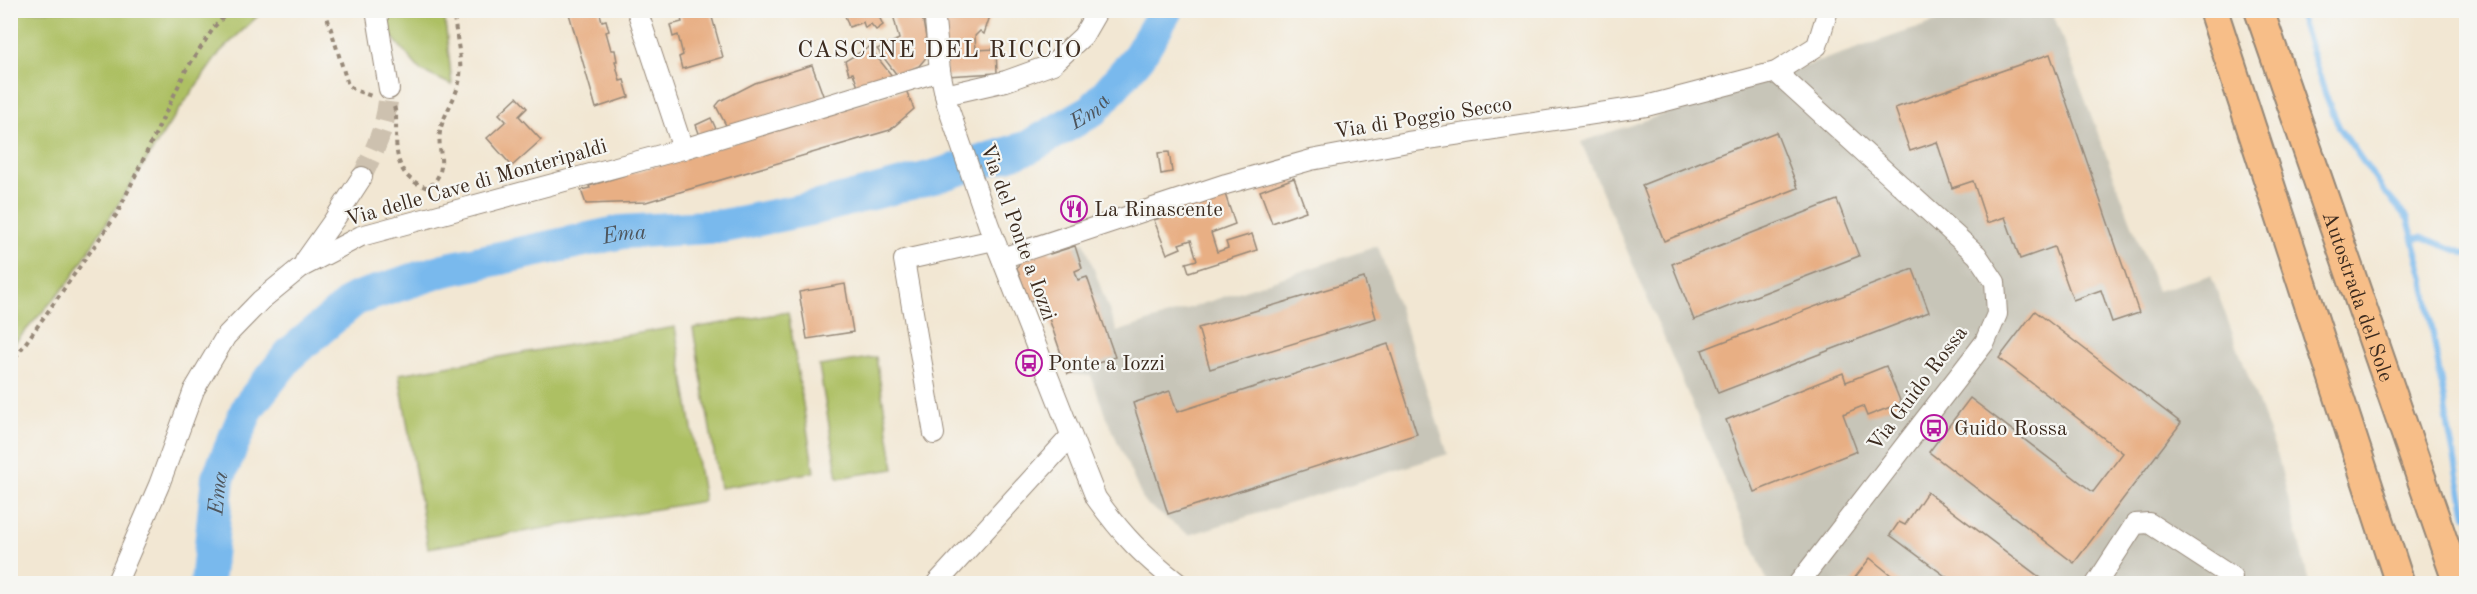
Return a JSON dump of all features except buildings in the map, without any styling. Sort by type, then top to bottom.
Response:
[{"type":"highway","points":[[2213,10],[2400,584]]},
{"type":"highway","name":"Autostrada del Sole","points":[[2259,10],[2458,584]]},
{"type":"street","points":[[376,10],[386,97]]},
{"type":"street","points":[[637,10],[683,149]]},
{"type":"street","name":"Via del Ponte a Iozzi","points":[[934,10],[940,71],[946,100],[995,241],[1096,498],[1117,527],[1142,555],[1179,584]]},
{"type":"street","points":[[946,100],[1053,64],[1083,36],[1098,10]]},
{"type":"street","name":"Via di Poggio Secco","points":[[934,434],[904,260],[995,241],[1226,184],[1311,160],[1408,142],[1646,106],[1776,72],[1817,46],[1828,10]]},
{"type":"street","name":"Via delle Cave di Monteripaldi","points":[[116,584],[159,485],[194,390],[226,336],[261,300],[300,268],[361,236],[683,149],[940,71]]},
{"type":"street","name":"Via Guido Rossa","points":[[1776,72],[1977,255],[1995,282],[1997,314],[1985,342],[1797,584]]},
{"type":"street","points":[[300,268],[362,177]]},
{"type":"street","points":[[936,584],[1071,436]]},
{"type":"street","points":[[2096,584],[2135,524],[2149,523],[2232,577],[2229,584]]},
{"type":"path","points":[[10,365],[117,214],[186,70],[215,26],[230,10]]},
{"type":"path","points":[[325,10],[348,85],[355,90],[386,97],[396,113],[398,156],[404,174],[414,184],[428,188],[438,180],[443,162],[438,143],[441,126],[460,76],[453,10]]},
{"type":"shaded area","points":[[1967,11],[2052,11],[2157,291],[2211,275],[2278,457],[2309,583],[1768,583],[1581,142]]},
{"type":"shaded area","points":[[1084,242],[1117,332],[1378,246],[1448,454],[1189,535],[1144,502],[1091,376],[1068,374],[1042,298],[1050,254]]},
{"type":"green space","points":[[219,10],[221,14],[225,11],[263,11],[220,52],[170,123],[69,282],[11,347],[11,11]]},
{"type":"green space","points":[[370,11],[444,11],[452,85],[421,71]]},
{"type":"green space","points":[[788,312],[814,472],[720,488],[693,328]]},
{"type":"green space","points":[[675,327],[704,501],[428,548],[399,374]]},
{"type":"green space","points":[[876,357],[894,469],[838,478],[819,366]]},
{"type":"waterway","name":"Ema","points":[[207,584],[218,478],[248,407],[290,354],[355,299],[444,270],[622,232],[724,226],[819,207],[933,177],[1029,147],[1093,110],[1139,56],[1166,10]]},
{"type":"waterway","points":[[2298,10],[2326,96],[2339,127],[2383,190],[2408,219],[2424,279],[2449,431],[2466,515]]},
{"type":"waterway","points":[[2413,239],[2422,237],[2466,254]]},
{"type":"tunnel","points":[[362,177],[384,124],[389,89]]},
{"type":"place","name":"La Rinascente","points":[[1074,209]]},
{"type":"place","name":"Ponte a Iozzi","points":[[1029,363]]},
{"type":"place","name":"Guido Rossa","points":[[1934,428]]},
{"type":"district","name":"CASCINE DEL RICCIO","points":[[940,49]]}]
